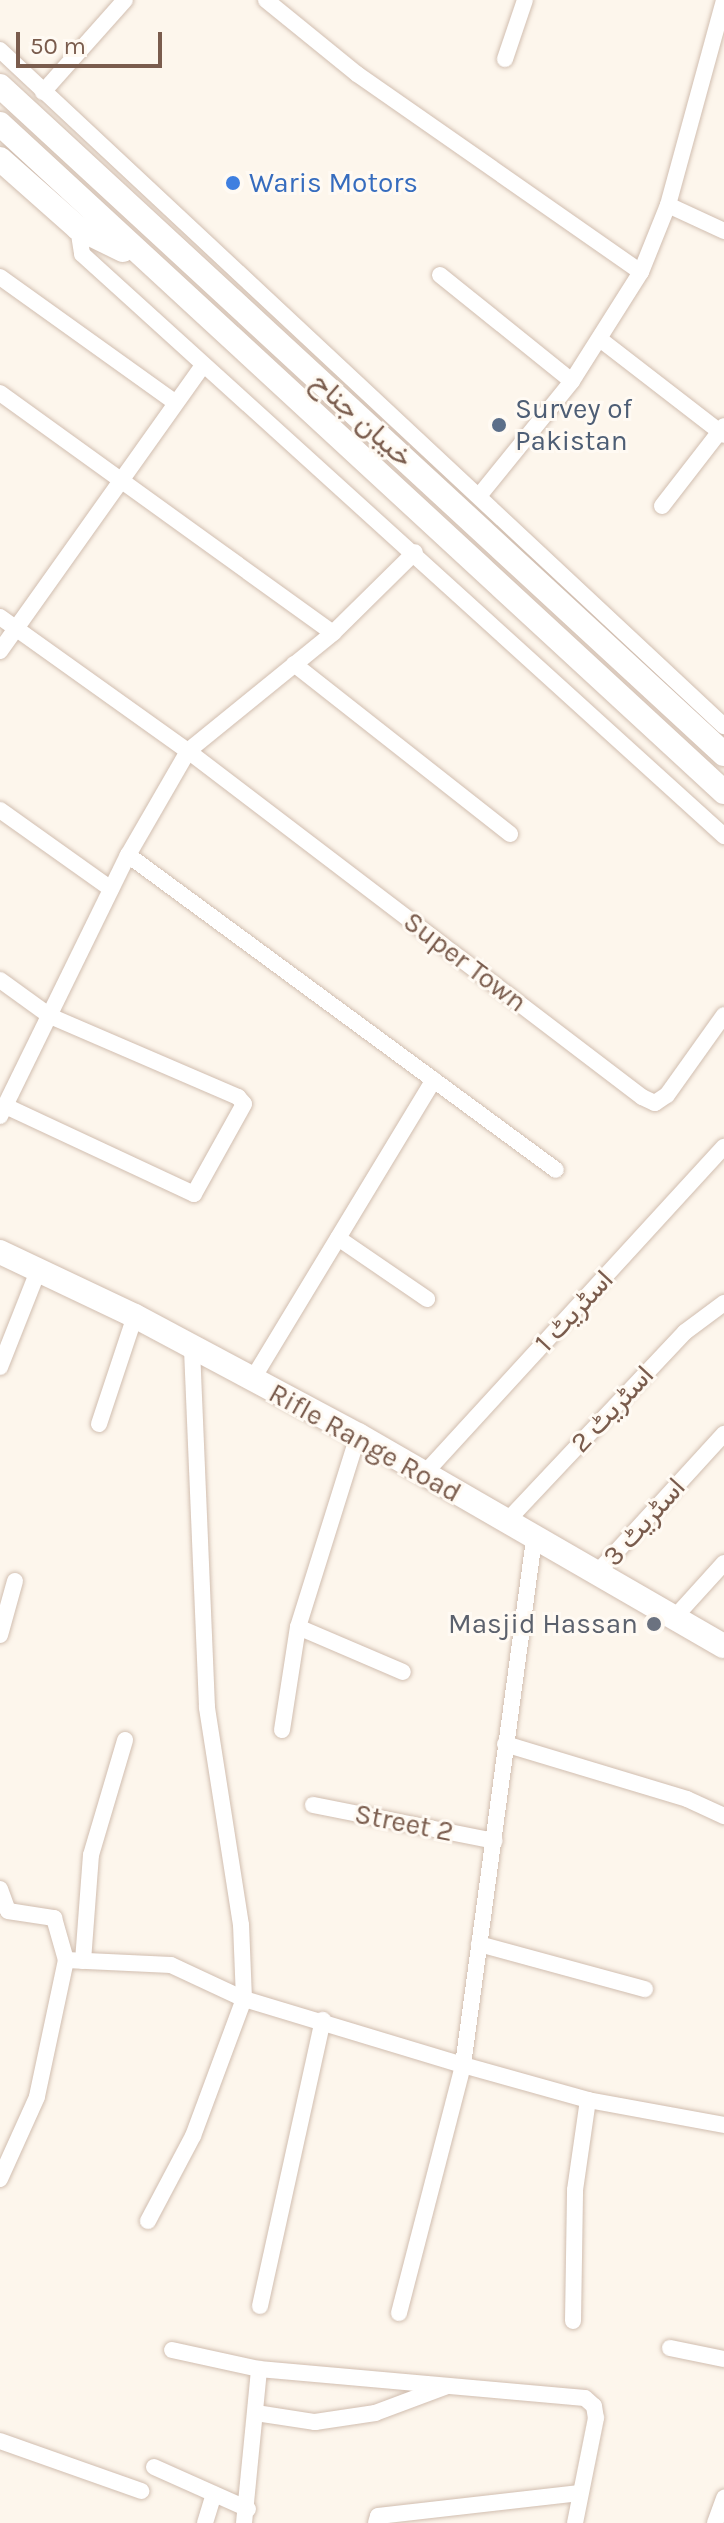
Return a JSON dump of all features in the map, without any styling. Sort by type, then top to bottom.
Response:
[{"type":"main road","name":"خیبان جناح","points":[[0,86],[724,754]]},
{"type":"main road","name":"خیبان جناح","points":[[0,124],[140,258],[724,792]]},
{"type":"main road","points":[[0,159],[78,228],[140,258]]},
{"type":"main road","name":"Rifle Range Road","points":[[0,1252],[135,1316],[358,1435],[724,1646]]},
{"type":"street","points":[[43,92],[125,0]]},
{"type":"street","points":[[266,0],[357,74],[641,272]]},
{"type":"street","points":[[505,59],[525,0]]},
{"type":"street","points":[[479,496],[572,381],[601,340],[641,272],[668,205],[716,66],[724,0]]},
{"type":"street","points":[[0,50],[724,726]]},
{"type":"street","points":[[668,205],[724,231]]},
{"type":"street","points":[[78,228],[82,254],[415,552],[724,836]]},
{"type":"street","points":[[440,275],[572,381]]},
{"type":"street","points":[[0,277],[173,401]]},
{"type":"street","points":[[601,340],[723,431],[662,506]]},
{"type":"street","points":[[0,651],[173,401],[203,365]]},
{"type":"street","points":[[0,393],[333,633]]},
{"type":"street","points":[[0,980],[50,1016],[244,1104],[194,1194],[3,1111],[50,1016],[128,855],[188,751],[333,633],[415,552]]},
{"type":"street","points":[[0,617],[188,751]]},
{"type":"street","points":[[294,664],[510,834]]},
{"type":"street","name":"Super Town","points":[[188,751],[642,1097],[655,1103],[667,1095],[724,1015]]},
{"type":"street","points":[[0,810],[111,889]]},
{"type":"street","points":[[128,855],[556,1170]]},
{"type":"street","points":[[252,1380],[434,1080]]},
{"type":"street","name":"اسٹریٹ 1","points":[[424,1474],[724,1147]]},
{"type":"street","points":[[338,1238],[427,1299]]},
{"type":"street","points":[[0,1367],[38,1271]]},
{"type":"street","name":"اسٹریٹ 2","points":[[506,1522],[685,1332],[724,1303]]},
{"type":"street","points":[[99,1424],[135,1316]]},
{"type":"street","points":[[148,2221],[193,2136],[244,1999],[241,1925],[207,1707],[192,1347]]},
{"type":"street","name":"اسٹریٹ 3","points":[[596,1574],[724,1434]]},
{"type":"street","points":[[282,1730],[298,1627],[358,1435]]},
{"type":"street","points":[[399,2313],[463,2065],[534,1539]]},
{"type":"street","points":[[675,1617],[724,1563]]},
{"type":"street","points":[[0,1635],[15,1581]]},
{"type":"street","points":[[298,1627],[403,1672]]},
{"type":"street","points":[[0,2179],[37,2097],[74,1961],[91,1855],[125,1740]]},
{"type":"street","points":[[505,1744],[687,1799],[724,1816]]},
{"type":"street","name":"Street 2","points":[[313,1805],[494,1841]]},
{"type":"street","points":[[0,1889],[8,1911],[54,1918],[74,1961]]},
{"type":"street","points":[[479,1944],[645,1989]]},
{"type":"street","points":[[74,1961],[171,1965],[244,1999],[323,2020],[463,2065],[588,2100],[724,2125]]},
{"type":"street","points":[[260,2306],[323,2020]]},
{"type":"street","points":[[573,2321],[575,2190],[588,2100]]},
{"type":"street","points":[[670,2348],[724,2359]]},
{"type":"street","points":[[172,2350],[259,2369],[585,2398],[594,2406],[575,2523]]},
{"type":"street","points":[[154,2467],[214,2494],[246,2516],[259,2369]]},
{"type":"street","points":[[256,2413],[330,2420],[375,2413],[452,2384]]},
{"type":"street","points":[[0,2441],[141,2491]]},
{"type":"street","points":[[377,2519],[580,2493]]},
{"type":"street","points":[[205,2523],[214,2494]]},
{"type":"street","points":[[715,2523],[724,2498]]},
{"type":"street","points":[[377,2519],[411,2523]]},
{"type":"place","name":"Waris Motors","points":[[233,183]]},
{"type":"place","name":"Survey of Pakistan","points":[[499,425]]},
{"type":"place","name":"Masjid Hassan","points":[[654,1624]]}]
